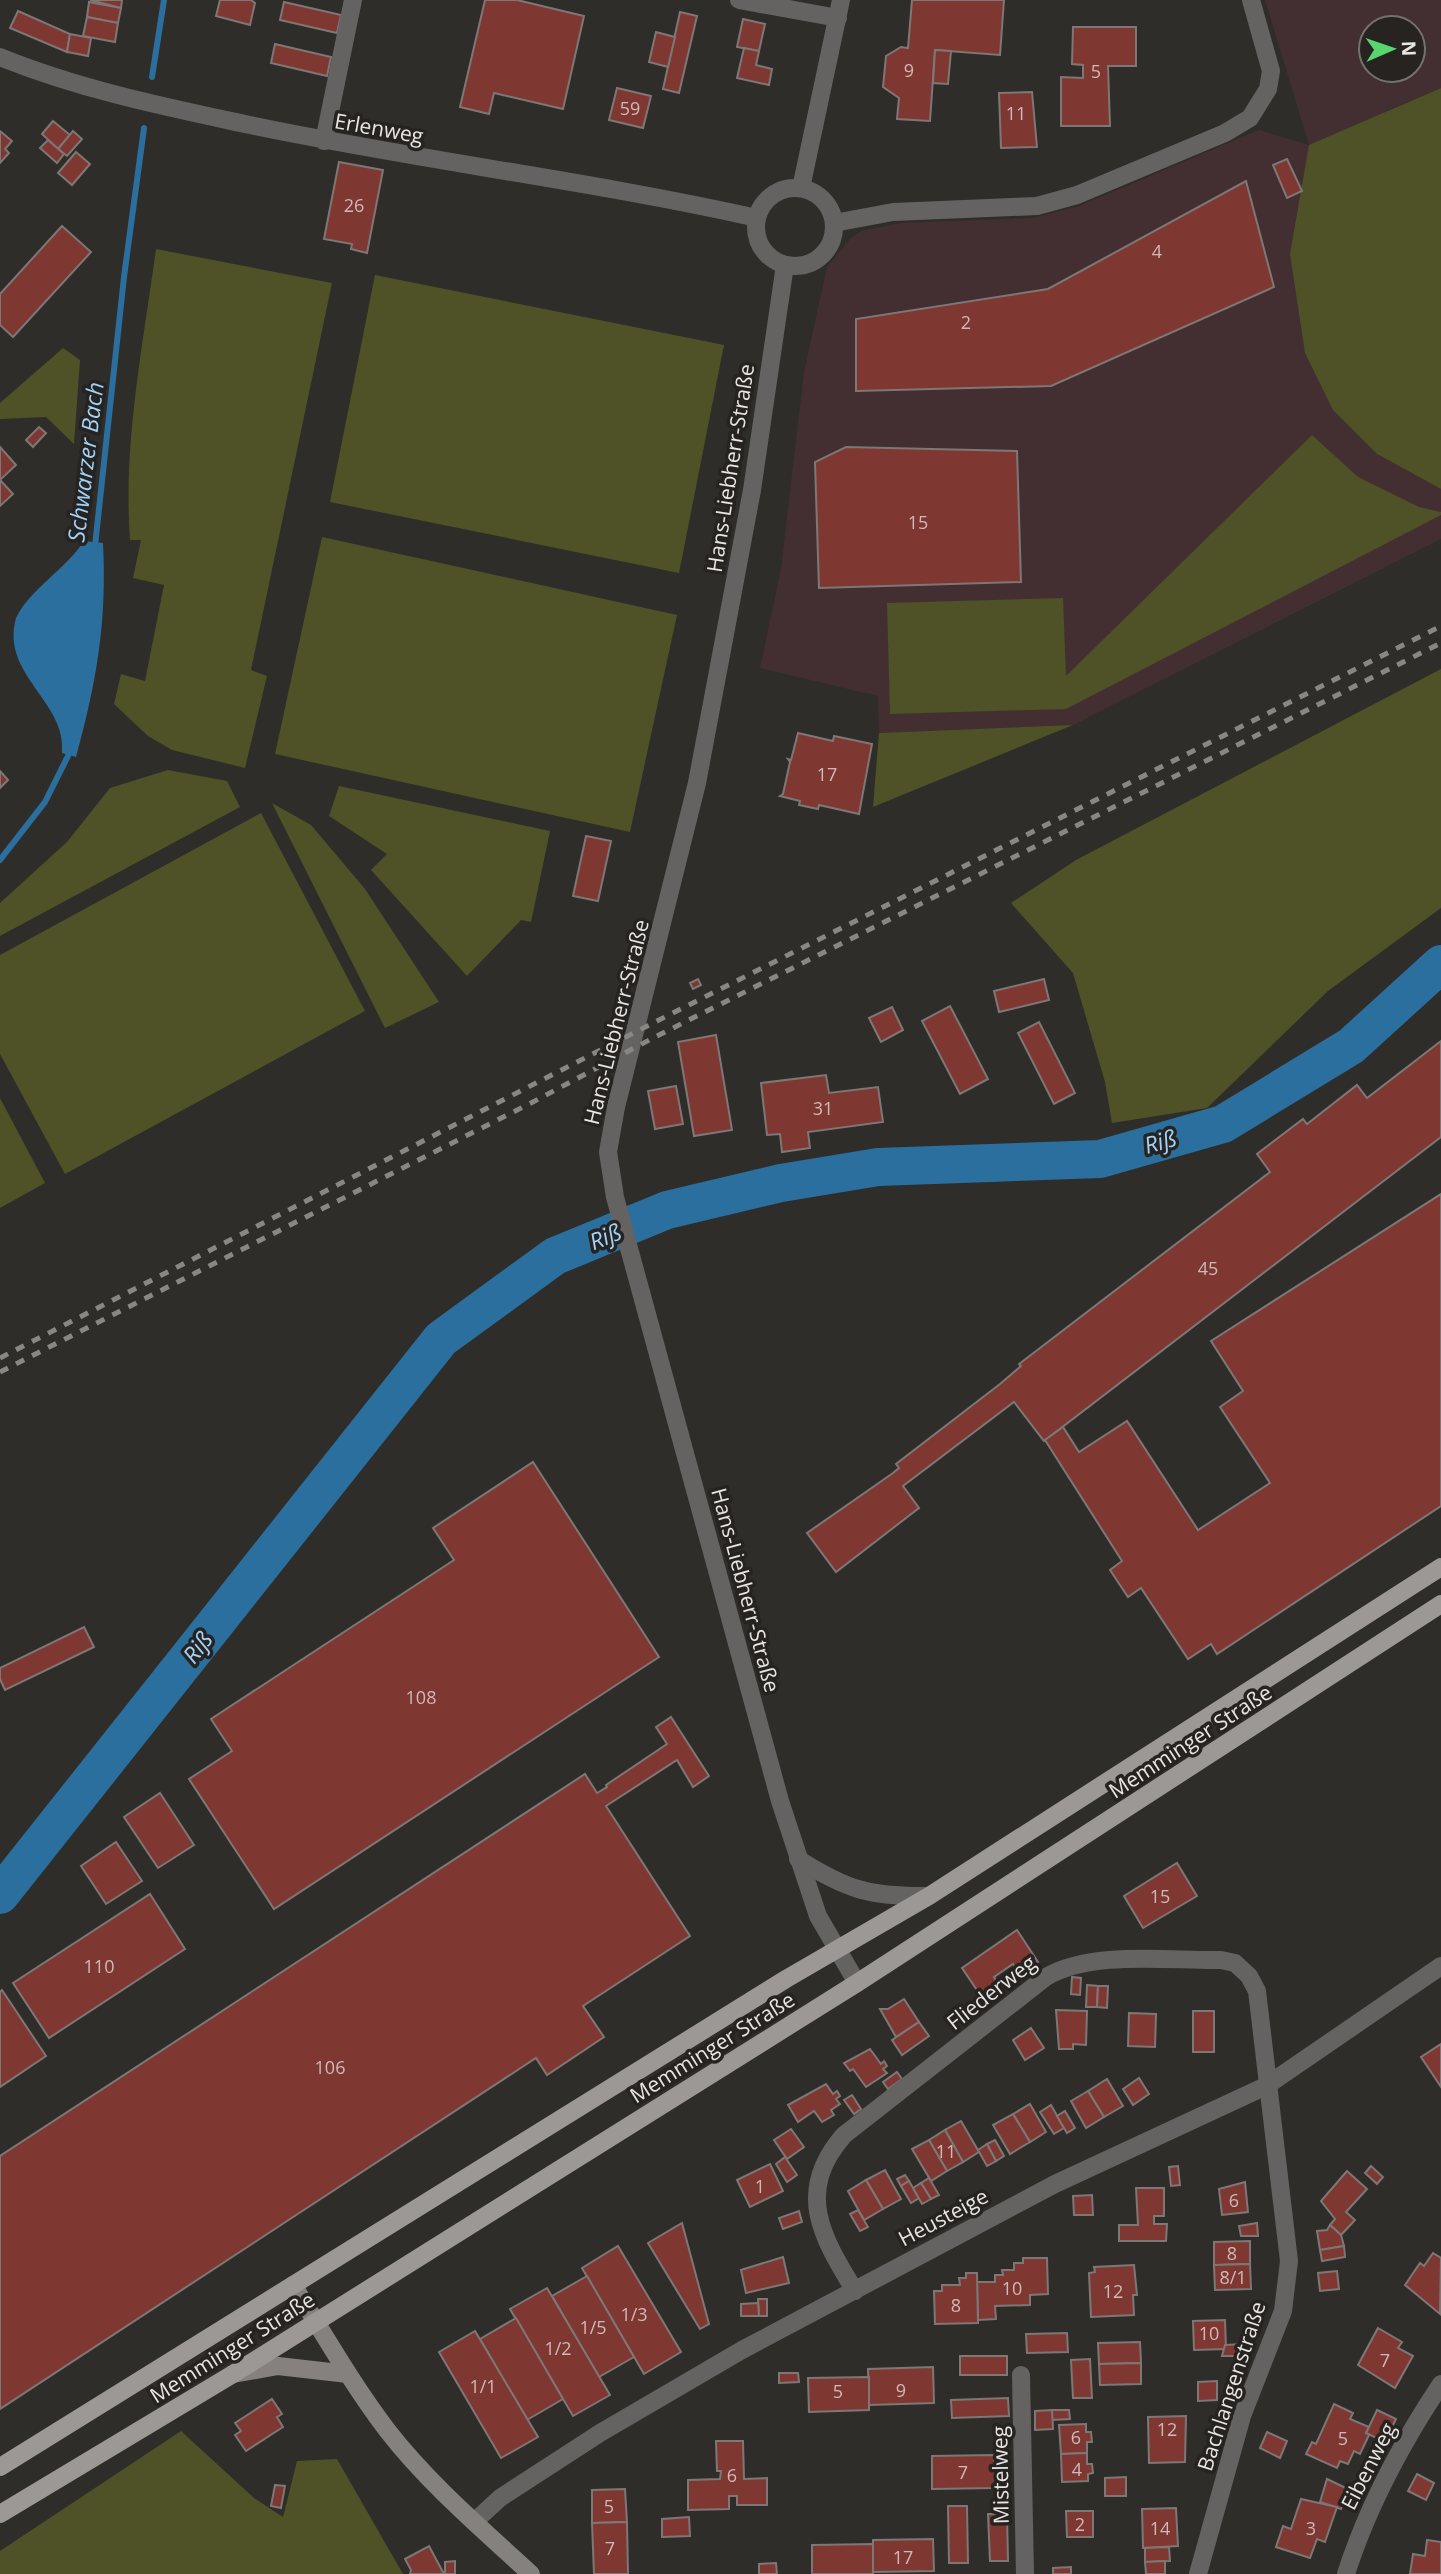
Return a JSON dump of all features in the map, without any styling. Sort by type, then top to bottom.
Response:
[{"type":"main road","name":"Memminger Straße","points":[[0,2467],[837,1949],[929,1896],[1441,1567]]},
{"type":"main road","name":"Memminger Straße","points":[[0,2514],[233,2374],[857,1983],[1439,1607]]},
{"type":"street","points":[[324,141],[353,0]]},
{"type":"street","points":[[738,0],[838,18]]},
{"type":"street","points":[[801,188],[841,0]]},
{"type":"street","points":[[834,223],[892,212],[1037,206],[1077,195],[1225,133],[1250,118],[1268,89],[1271,71],[1251,0]]},
{"type":"street","name":"Erlenweg","points":[[0,57],[53,78],[97,91],[324,141],[629,192],[757,218]]},
{"type":"street","points":[[801,188],[823,200],[834,223],[830,243],[822,255],[800,265],[785,265],[761,247],[756,231],[757,218],[768,199],[779,191],[801,188]]},
{"type":"street","name":"Hans-Liebherr-Straße","points":[[785,265],[752,490],[697,783],[616,1107],[608,1152],[615,1197],[798,1859],[818,1916],[857,1983]]},
{"type":"street","points":[[798,1859],[840,1884],[871,1895],[929,1896]]},
{"type":"street","name":"Fliederweg","points":[[855,2291],[818,2223],[816,2189],[832,2149],[859,2123],[1064,1966],[1089,1961],[1221,1960],[1235,1964],[1249,1976],[1257,1991],[1266,2086]]},
{"type":"street","name":"Heusteige","points":[[474,2522],[500,2498],[600,2433],[742,2350],[855,2291],[945,2239],[1055,2184],[1266,2086],[1441,1966]]},
{"type":"street","name":"Bachlangenstraße","points":[[1198,2574],[1242,2416],[1283,2311],[1289,2261],[1266,2086]]},
{"type":"street","points":[[293,2285],[348,2374],[387,2430],[420,2469],[531,2574]]},
{"type":"street","points":[[233,2374],[278,2366],[348,2374]]},
{"type":"street","name":"Mistelweg","points":[[1021,2375],[1025,2574]]},
{"type":"street","name":"Eibenweg","points":[[1346,2574],[1360,2532],[1395,2456],[1441,2384]]},
{"type":"shaded area","points":[[1265,0],[1441,0],[1441,88],[1388,110],[1377,454],[1441,489],[1441,539],[1073,725],[879,733],[878,696],[760,668],[781,569],[804,372],[827,267],[851,238],[861,231],[901,223],[1033,218],[1079,206],[1259,130],[1309,145]]},
{"type":"green space","points":[[1441,88],[1441,489],[1377,454],[1333,410],[1305,353],[1290,254],[1309,145]]},
{"type":"green space","points":[[156,249],[332,283],[251,670],[267,676],[245,768],[172,750],[148,736],[114,704],[121,674],[145,681],[164,585],[133,578],[141,540],[130,540],[129,504],[135,394]]},
{"type":"green space","points":[[375,275],[724,345],[679,573],[330,502]]},
{"type":"green space","points":[[63,348],[80,360],[74,444],[46,417],[0,419],[0,403]]},
{"type":"green space","points":[[1312,435],[1358,477],[1419,507],[1441,512],[1441,515],[1066,709],[890,714],[887,603],[1063,598],[1066,676]]},
{"type":"green space","points":[[322,537],[677,615],[630,832],[275,754]]},
{"type":"green space","points":[[1441,669],[1441,908],[1328,991],[1207,1108],[1112,1123],[1105,1082],[1073,973],[1011,903],[1076,860]]},
{"type":"green space","points":[[1073,725],[873,807],[879,733]]},
{"type":"green space","points":[[168,770],[227,781],[240,807],[0,936],[0,903],[67,842],[110,788]]},
{"type":"green space","points":[[339,786],[550,831],[531,922],[521,920],[467,976],[371,870],[387,854],[329,816]]},
{"type":"green space","points":[[272,803],[311,825],[365,889],[439,1002],[385,1028]]},
{"type":"green space","points":[[261,813],[365,1011],[65,1174],[0,1054],[0,955]]},
{"type":"green space","points":[[0,1098],[45,1183],[0,1208]]},
{"type":"green space","points":[[181,2431],[254,2498],[283,2517],[297,2461],[337,2459],[403,2574],[0,2574],[0,2551]]},
{"type":"water","points":[[84,541],[103,543],[103,599],[95,676],[76,757],[62,753],[61,735],[55,718],[25,672],[17,656],[14,638],[16,618],[22,608]]},
{"type":"building","points":[[90,0],[122,0],[121,8]]},
{"type":"building","points":[[220,0],[251,0],[255,3],[250,25],[216,16]]},
{"type":"building","points":[[485,0],[517,0],[584,16],[563,109],[494,93],[489,114],[460,107]]},
{"type":"building","points":[[912,0],[1004,0],[1000,55],[935,50],[930,121],[897,119],[899,98],[883,87],[886,56],[901,47],[908,48]]},
{"type":"building","points":[[89,2],[121,8],[118,23],[87,17]]},
{"type":"building","points":[[284,2],[341,15],[337,33],[280,20]]},
{"type":"building","points":[[18,11],[70,34],[67,52],[10,28]]},
{"type":"building","points":[[680,12],[697,16],[679,93],[663,89]]},
{"type":"building","points":[[87,17],[118,23],[115,42],[83,36]]},
{"type":"building","points":[[743,19],[765,24],[759,51],[737,47]]},
{"type":"building","points":[[1073,27],[1136,27],[1136,66],[1108,66],[1110,126],[1061,126],[1061,77],[1083,78],[1083,65],[1072,64]]},
{"type":"building","points":[[656,32],[675,37],[668,67],[649,62]]},
{"type":"building","points":[[70,34],[91,38],[88,56],[67,52]]},
{"type":"building","points":[[275,44],[331,57],[327,76],[271,63]]},
{"type":"building","points":[[744,48],[759,51],[756,65],[772,69],[769,85],[737,78]]},
{"type":"building","points":[[935,50],[951,51],[948,84],[933,83]]},
{"type":"building","points":[[617,88],[651,96],[643,128],[609,120]]},
{"type":"building","points":[[1032,92],[1037,147],[1001,148],[999,93]]},
{"type":"building","points":[[53,121],[70,135],[58,149],[42,134]]},
{"type":"building","points":[[0,131],[12,141],[5,149],[9,153],[0,163]]},
{"type":"building","points":[[73,131],[82,139],[67,156],[58,149]]},
{"type":"building","points":[[48,140],[64,154],[57,163],[40,148]]},
{"type":"building","points":[[76,152],[90,164],[72,185],[58,173]]},
{"type":"building","points":[[1287,159],[1302,191],[1287,198],[1273,165]]},
{"type":"building","points":[[339,162],[383,170],[367,253],[351,249],[352,244],[324,239]]},
{"type":"building","points":[[1246,181],[1274,287],[1051,386],[856,391],[856,319],[1048,289]]},
{"type":"building","points":[[62,226],[91,252],[13,337],[0,325],[0,294]]},
{"type":"building","points":[[39,427],[46,433],[33,447],[26,440]]},
{"type":"building","points":[[0,447],[16,465],[0,480]]},
{"type":"building","points":[[846,447],[1017,451],[1021,582],[819,588],[815,462]]},
{"type":"building","points":[[0,480],[13,494],[0,506]]},
{"type":"building","points":[[798,733],[833,741],[834,736],[872,744],[859,814],[819,805],[818,809],[799,805],[800,801],[780,796],[783,794],[790,762],[788,759],[791,760]]},
{"type":"building","points":[[0,771],[8,780],[0,788]]},
{"type":"building","points":[[586,836],[611,841],[598,901],[573,896]]},
{"type":"building","points":[[698,979],[701,985],[693,989],[690,983]]},
{"type":"building","points":[[1044,979],[1049,1000],[999,1012],[994,991]]},
{"type":"building","points":[[950,1006],[988,1079],[960,1094],[922,1021]]},
{"type":"building","points":[[892,1007],[903,1030],[881,1042],[869,1018]]},
{"type":"building","points":[[1039,1022],[1075,1093],[1054,1104],[1018,1033]]},
{"type":"building","points":[[716,1035],[732,1130],[694,1136],[678,1042]]},
{"type":"building","points":[[1441,1041],[1441,1137],[1044,1441],[1014,1402],[903,1486],[919,1508],[836,1572],[807,1533],[893,1473],[899,1468],[896,1464],[1000,1384],[1021,1366],[1019,1364],[1270,1172],[1257,1154],[1303,1119],[1307,1124],[1357,1085],[1367,1098]]},
{"type":"building","points":[[826,1075],[829,1093],[878,1087],[883,1122],[808,1132],[810,1148],[782,1152],[780,1134],[767,1135],[761,1083]]},
{"type":"building","points":[[676,1086],[683,1124],[655,1129],[648,1091]]},
{"type":"building","points":[[1441,1194],[1441,1506],[1217,1654],[1211,1644],[1188,1659],[1141,1588],[1128,1597],[1110,1570],[1122,1561],[1045,1440],[1063,1427],[1079,1452],[1127,1421],[1198,1530],[1270,1483],[1220,1407],[1243,1391],[1211,1341]]},
{"type":"building","points":[[533,1462],[659,1657],[274,1909],[189,1779],[232,1751],[211,1719],[454,1560],[433,1528]]},
{"type":"building","points":[[84,1627],[94,1647],[5,1690],[0,1679],[0,1668]]},
{"type":"building","points":[[671,1717],[709,1776],[693,1787],[677,1760],[606,1806],[690,1936],[583,2006],[604,2037],[547,2075],[536,2058],[0,2409],[0,2156],[585,1774],[597,1793],[607,1787],[606,1785],[667,1744],[656,1727]]},
{"type":"building","points":[[160,1793],[194,1845],[158,1868],[124,1817]]},
{"type":"building","points":[[116,1842],[142,1881],[106,1904],[81,1866]]},
{"type":"building","points":[[1177,1863],[1197,1896],[1143,1928],[1124,1896]]},
{"type":"building","points":[[150,1894],[185,1949],[49,2038],[13,1983]]},
{"type":"building","points":[[1017,1930],[1038,1962],[1020,1974],[1013,1964],[994,1977],[1000,1987],[983,1999],[962,1968]]},
{"type":"building","points":[[1072,1977],[1081,1978],[1080,1995],[1071,1994]]},
{"type":"building","points":[[1087,1985],[1098,1986],[1097,2007],[1086,2007]]},
{"type":"building","points":[[1098,1986],[1108,1986],[1107,2008],[1097,2007]]},
{"type":"building","points":[[2,1990],[46,2056],[0,2087],[0,1992]]},
{"type":"building","points":[[904,1999],[919,2022],[896,2037],[880,2009],[888,2009]]},
{"type":"building","points":[[1056,2010],[1087,2011],[1086,2045],[1073,2044],[1073,2049],[1059,2049]]},
{"type":"building","points":[[1193,2011],[1214,2011],[1214,2052],[1193,2052]]},
{"type":"building","points":[[1129,2013],[1156,2014],[1155,2047],[1128,2046]]},
{"type":"building","points":[[919,2022],[929,2036],[902,2055],[892,2040]]},
{"type":"building","points":[[1031,2028],[1044,2048],[1025,2060],[1013,2040]]},
{"type":"building","points":[[1441,2044],[1441,2087],[1421,2057]]},
{"type":"building","points":[[870,2049],[881,2064],[884,2061],[887,2066],[883,2069],[887,2073],[866,2087],[853,2069],[850,2071],[844,2063]]},
{"type":"building","points":[[897,2072],[902,2079],[888,2089],[883,2082]]},
{"type":"building","points":[[1139,2078],[1149,2094],[1133,2105],[1123,2089]]},
{"type":"building","points":[[1107,2079],[1123,2106],[1104,2117],[1088,2091]]},
{"type":"building","points":[[826,2084],[833,2094],[837,2091],[840,2096],[836,2099],[840,2104],[831,2110],[834,2115],[822,2122],[814,2111],[798,2122],[788,2105]]},
{"type":"building","points":[[1088,2091],[1104,2117],[1086,2128],[1071,2101]]},
{"type":"building","points":[[852,2095],[861,2109],[854,2114],[844,2100]]},
{"type":"building","points":[[1030,2104],[1046,2132],[1030,2142],[1013,2114]]},
{"type":"building","points":[[1051,2105],[1064,2128],[1054,2134],[1040,2112]]},
{"type":"building","points":[[1065,2111],[1075,2128],[1067,2133],[1057,2116]]},
{"type":"building","points":[[1013,2114],[1030,2142],[1010,2154],[993,2125]]},
{"type":"building","points":[[961,2121],[979,2152],[963,2162],[945,2130]]},
{"type":"building","points":[[791,2129],[804,2147],[787,2159],[774,2140]]},
{"type":"building","points":[[945,2130],[963,2162],[947,2171],[929,2140]]},
{"type":"building","points":[[929,2140],[947,2171],[931,2181],[912,2149]]},
{"type":"building","points":[[995,2140],[1004,2156],[996,2161],[987,2144]]},
{"type":"building","points":[[987,2144],[996,2161],[987,2166],[978,2150]]},
{"type":"building","points":[[785,2157],[797,2175],[787,2182],[776,2164]]},
{"type":"building","points":[[770,2164],[783,2191],[750,2207],[737,2180]]},
{"type":"building","points":[[1178,2166],[1180,2185],[1171,2186],[1169,2167]]},
{"type":"building","points":[[1371,2166],[1383,2177],[1377,2184],[1365,2173]]},
{"type":"building","points":[[885,2170],[901,2199],[883,2209],[866,2180]]},
{"type":"building","points":[[1347,2171],[1367,2189],[1346,2212],[1355,2220],[1341,2235],[1330,2225],[1335,2219],[1321,2201]]},
{"type":"building","points":[[905,2175],[909,2181],[901,2186],[897,2179]]},
{"type":"building","points":[[929,2178],[939,2195],[931,2199],[921,2183]]},
{"type":"building","points":[[866,2180],[883,2209],[864,2220],[848,2191]]},
{"type":"building","points":[[909,2181],[919,2198],[911,2203],[901,2186]]},
{"type":"building","points":[[1245,2182],[1248,2212],[1222,2215],[1219,2189]]},
{"type":"building","points":[[921,2183],[931,2199],[922,2204],[913,2188]]},
{"type":"building","points":[[1136,2188],[1164,2188],[1164,2216],[1154,2216],[1154,2224],[1167,2224],[1166,2241],[1119,2241],[1119,2225],[1138,2225]]},
{"type":"building","points":[[1092,2195],[1093,2215],[1074,2215],[1073,2196]]},
{"type":"building","points":[[858,2210],[868,2227],[860,2231],[850,2214]]},
{"type":"building","points":[[799,2211],[802,2222],[783,2229],[779,2218]]},
{"type":"building","points":[[682,2223],[709,2324],[700,2329],[648,2243]]},
{"type":"building","points":[[1257,2223],[1258,2236],[1241,2236],[1239,2226]]},
{"type":"building","points":[[1330,2225],[1341,2235],[1344,2246],[1320,2250],[1317,2231],[1327,2230]]},
{"type":"building","points":[[1250,2241],[1250,2264],[1214,2265],[1214,2242]]},
{"type":"building","points":[[618,2246],[681,2352],[644,2374],[582,2268]]},
{"type":"building","points":[[1344,2246],[1345,2257],[1322,2261],[1320,2250]]},
{"type":"building","points":[[1433,2253],[1441,2258],[1440,2314],[1405,2285],[1420,2263],[1424,2266]]},
{"type":"building","points":[[783,2257],[789,2283],[746,2293],[741,2270]]},
{"type":"building","points":[[1023,2258],[1047,2258],[1048,2294],[1030,2295],[1030,2305],[995,2306],[996,2319],[978,2320],[977,2282],[995,2282],[995,2275],[1003,2275],[1002,2270],[1014,2270],[1014,2263],[1023,2263]]},
{"type":"building","points":[[1250,2264],[1251,2289],[1215,2290],[1214,2265]]},
{"type":"building","points":[[1134,2265],[1137,2295],[1133,2295],[1134,2315],[1091,2317],[1089,2273],[1095,2272],[1094,2267]]},
{"type":"building","points":[[1337,2271],[1339,2289],[1320,2291],[1318,2273]]},
{"type":"building","points":[[966,2273],[977,2273],[978,2323],[935,2324],[934,2291],[942,2291],[942,2285],[960,2285],[959,2278],[966,2278]]},
{"type":"building","points":[[587,2276],[634,2357],[599,2377],[552,2296]]},
{"type":"building","points":[[547,2288],[610,2395],[573,2416],[510,2309]]},
{"type":"building","points":[[758,2299],[767,2299],[767,2316],[759,2316]]},
{"type":"building","points":[[758,2303],[759,2316],[741,2316],[741,2304]]},
{"type":"building","points":[[516,2318],[563,2399],[527,2420],[480,2339]]},
{"type":"building","points":[[1225,2320],[1226,2349],[1194,2350],[1193,2321]]},
{"type":"building","points":[[1378,2328],[1402,2342],[1398,2348],[1413,2356],[1395,2388],[1358,2365]]},
{"type":"building","points":[[475,2331],[538,2437],[501,2458],[439,2352]]},
{"type":"building","points":[[1067,2333],[1068,2352],[1027,2353],[1026,2334]]},
{"type":"building","points":[[1140,2342],[1141,2363],[1099,2364],[1098,2343]]},
{"type":"building","points":[[1243,2344],[1243,2356],[1222,2356],[1225,2345]]},
{"type":"building","points":[[960,2356],[1007,2356],[1007,2375],[960,2375]]},
{"type":"building","points":[[1090,2359],[1092,2398],[1073,2398],[1071,2360]]},
{"type":"building","points":[[1141,2363],[1141,2384],[1100,2385],[1099,2364]]},
{"type":"building","points":[[933,2367],[934,2403],[869,2405],[868,2369]]},
{"type":"building","points":[[779,2373],[798,2373],[799,2382],[779,2383]]},
{"type":"building","points":[[869,2377],[869,2410],[809,2412],[808,2378]]},
{"type":"building","points":[[1217,2381],[1217,2400],[1198,2401],[1198,2382]]},
{"type":"building","points":[[1008,2398],[1009,2416],[952,2418],[951,2400]]},
{"type":"building","points":[[272,2399],[282,2414],[277,2417],[283,2427],[246,2451],[235,2435],[241,2431],[235,2423]]},
{"type":"building","points":[[1334,2404],[1353,2413],[1350,2419],[1369,2427],[1366,2433],[1369,2435],[1360,2454],[1354,2451],[1348,2464],[1340,2461],[1337,2468],[1306,2454],[1312,2442],[1316,2444]]},
{"type":"building","points":[[1052,2410],[1069,2410],[1070,2419],[1052,2420]]},
{"type":"building","points":[[1052,2410],[1053,2429],[1035,2430],[1035,2411]]},
{"type":"building","points":[[1377,2410],[1396,2419],[1385,2442],[1366,2433]]},
{"type":"building","points":[[1186,2416],[1185,2462],[1149,2463],[1148,2417]]},
{"type":"building","points":[[1086,2424],[1086,2432],[1091,2432],[1092,2442],[1087,2442],[1087,2453],[1061,2454],[1059,2425]]},
{"type":"building","points":[[1267,2432],[1287,2441],[1280,2458],[1260,2448]]},
{"type":"building","points":[[716,2441],[743,2441],[744,2479],[767,2478],[767,2505],[737,2505],[737,2496],[729,2496],[729,2509],[688,2510],[688,2480],[720,2479],[721,2471],[717,2471]]},
{"type":"building","points":[[1087,2453],[1087,2464],[1092,2464],[1093,2473],[1088,2474],[1088,2481],[1062,2482],[1061,2454]]},
{"type":"building","points":[[994,2455],[995,2488],[932,2489],[932,2456]]},
{"type":"building","points":[[1417,2474],[1434,2483],[1426,2500],[1408,2491]]},
{"type":"building","points":[[1126,2477],[1126,2496],[1105,2496],[1105,2478]]},
{"type":"building","points":[[1327,2479],[1348,2489],[1341,2509],[1320,2502]]},
{"type":"building","points":[[275,2485],[285,2486],[281,2508],[271,2506]]},
{"type":"building","points":[[625,2489],[627,2522],[592,2523],[592,2490]]},
{"type":"building","points":[[1301,2499],[1337,2507],[1325,2542],[1317,2539],[1310,2558],[1276,2547],[1283,2526],[1291,2529]]},
{"type":"building","points":[[948,2506],[967,2506],[968,2563],[949,2563]]},
{"type":"building","points":[[1176,2508],[1178,2546],[1143,2548],[1142,2509]]},
{"type":"building","points":[[1066,2511],[1093,2511],[1093,2537],[1067,2537]]},
{"type":"building","points":[[988,2514],[1007,2514],[1008,2561],[990,2561]]},
{"type":"building","points":[[689,2517],[690,2536],[662,2537],[662,2519]]},
{"type":"building","points":[[627,2522],[628,2574],[594,2574],[592,2523]]},
{"type":"building","points":[[933,2539],[934,2571],[873,2572],[873,2540]]},
{"type":"building","points":[[1427,2540],[1441,2542],[1441,2574],[1410,2574],[1413,2554],[1425,2556]]},
{"type":"building","points":[[873,2544],[873,2574],[812,2574],[812,2545]]},
{"type":"building","points":[[429,2546],[444,2574],[410,2574],[411,2570],[405,2559]]},
{"type":"building","points":[[1169,2547],[1170,2561],[1145,2562],[1145,2548]]},
{"type":"building","points":[[455,2561],[455,2574],[445,2574],[445,2562]]},
{"type":"building","points":[[1165,2561],[1165,2574],[1146,2574],[1145,2562]]},
{"type":"building","points":[[776,2563],[777,2574],[759,2574],[759,2564]]},
{"type":"building","points":[[1071,2567],[1071,2574],[1053,2574],[1053,2568]]},
{"type":"waterway","name":"Schwarzer Bach","points":[[152,77],[164,0]]},
{"type":"waterway","name":"Schwarzer Bach","points":[[95,546],[124,277],[144,128]]},
{"type":"waterway","name":"Schwarzer Bach","points":[[0,860],[45,802],[69,750]]},
{"type":"waterway","name":"Riß","points":[[0,1895],[441,1339],[555,1256],[667,1210],[781,1183],[878,1167],[1100,1159],[1223,1124],[1351,1046],[1441,964]]},
{"type":"railway","points":[[0,1358],[657,1021],[1441,626]]},
{"type":"railway","points":[[0,1372],[531,1103],[653,1038],[1441,643]]}]
